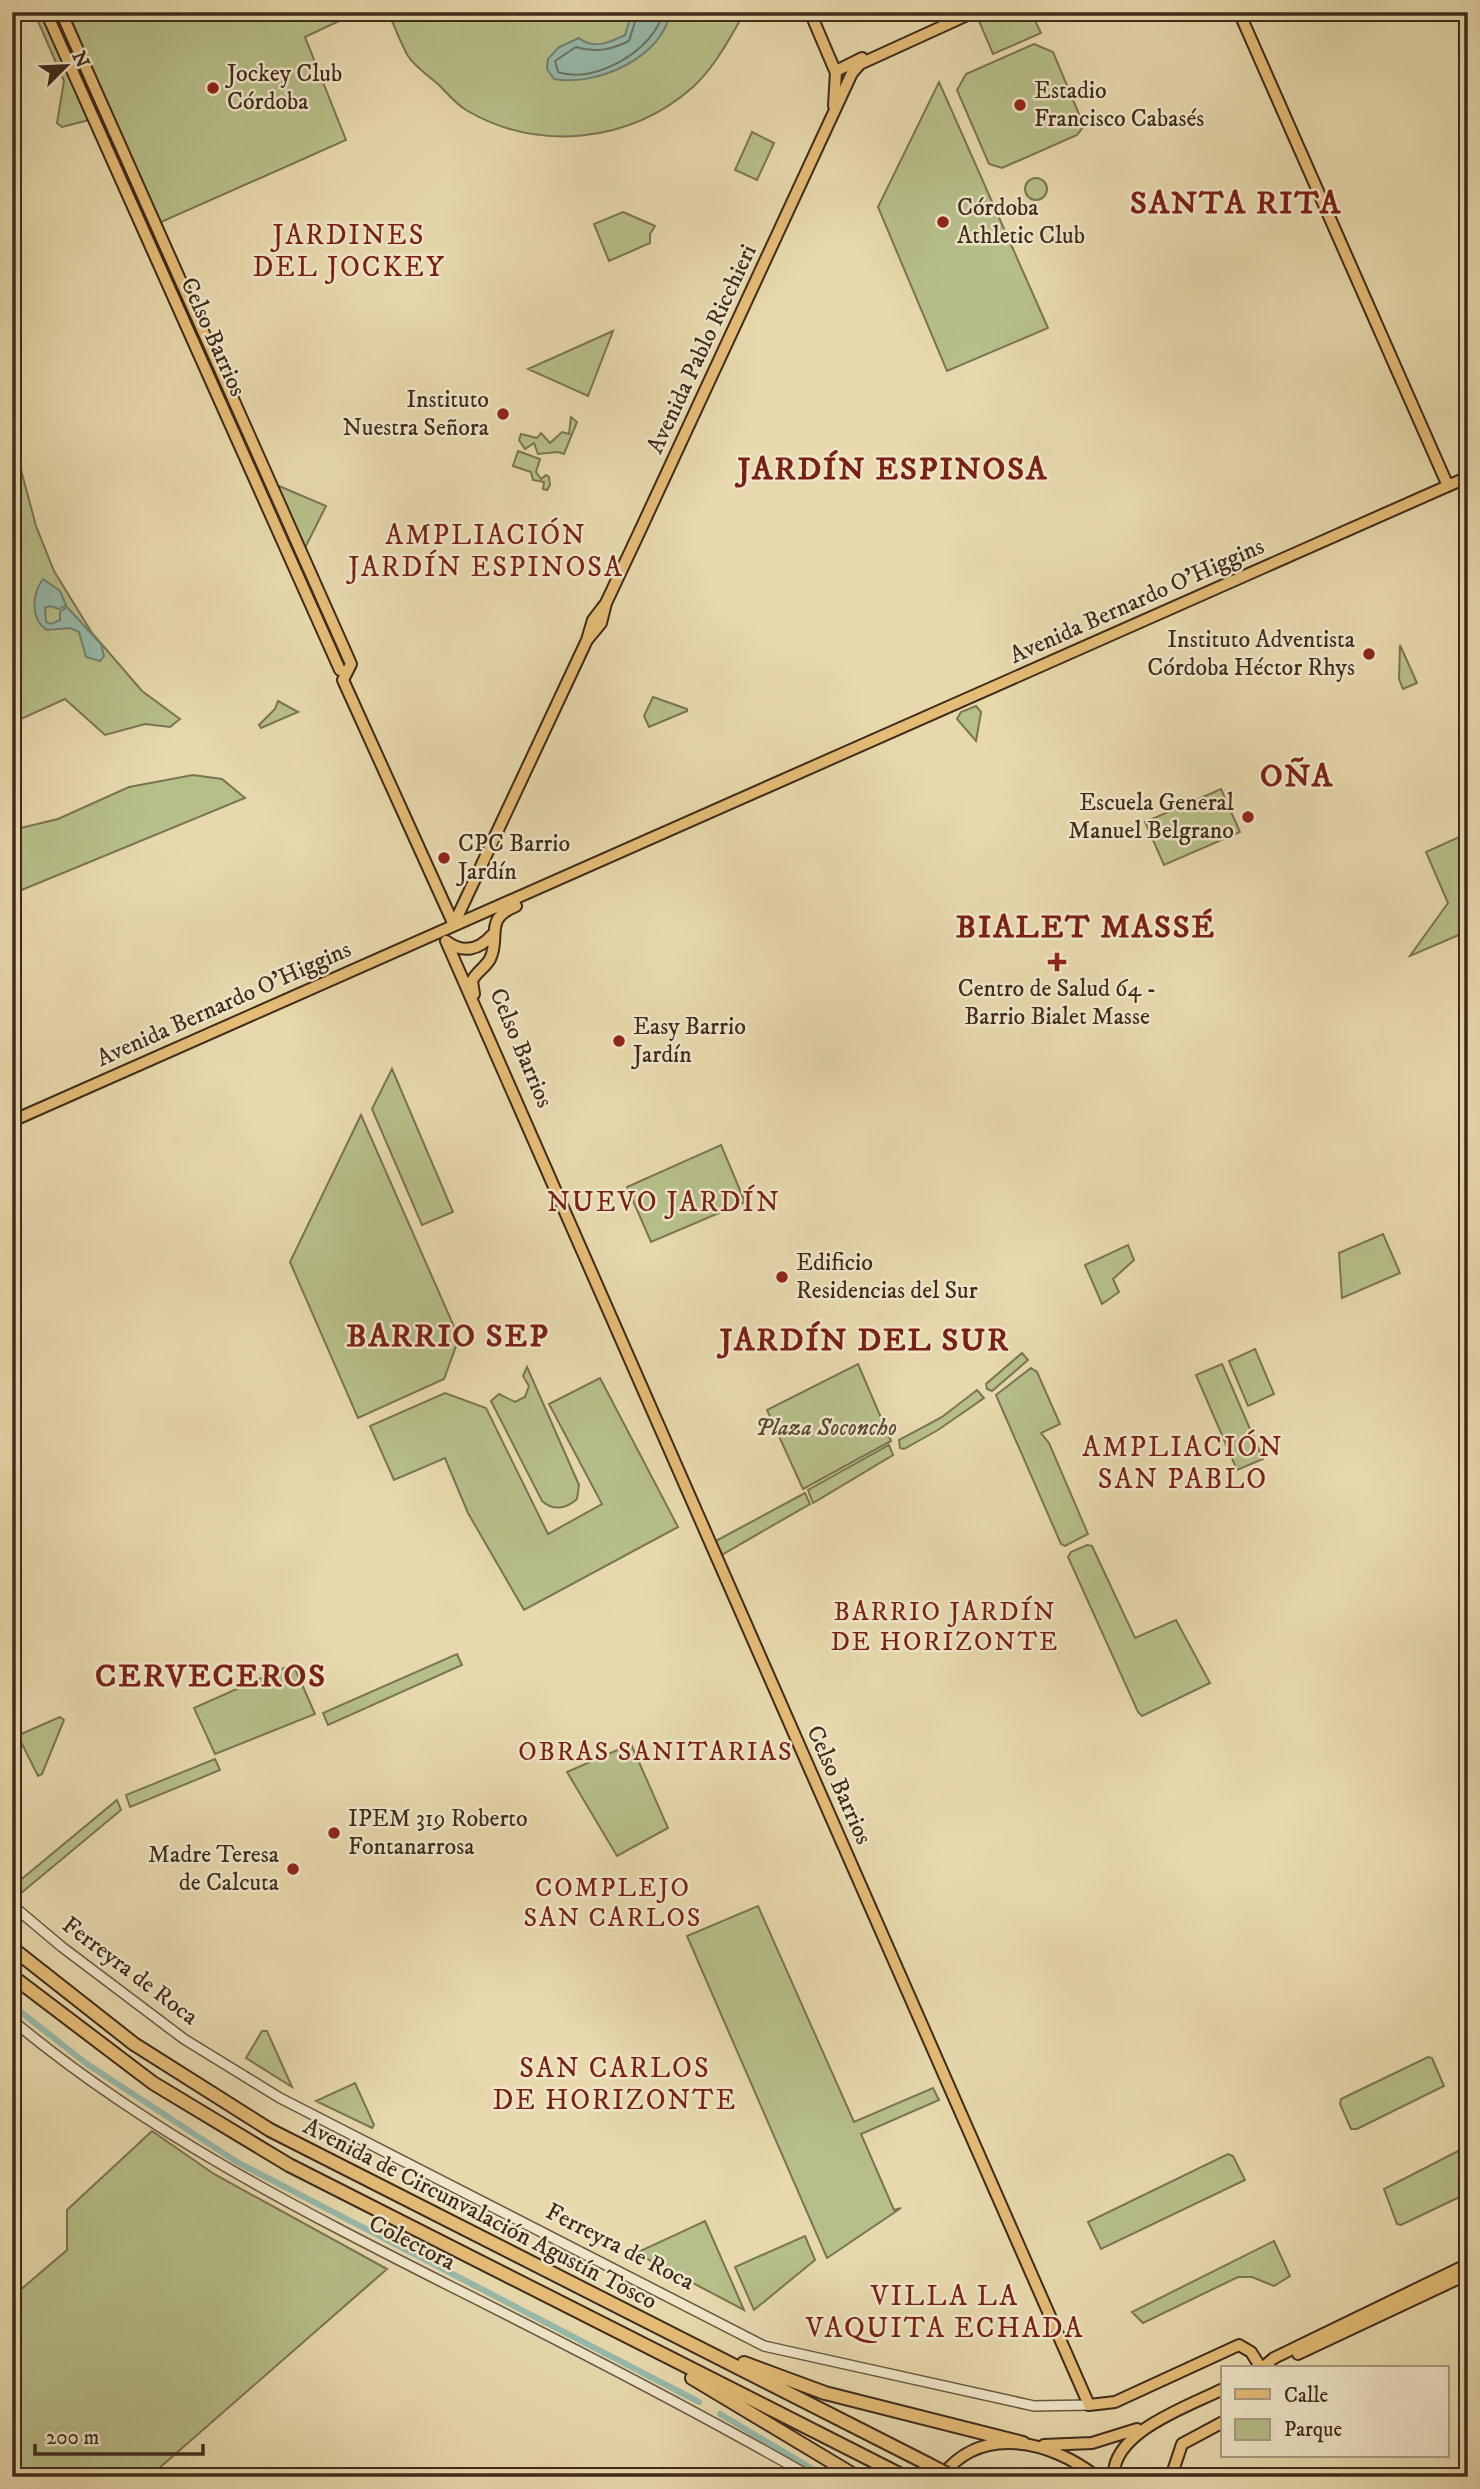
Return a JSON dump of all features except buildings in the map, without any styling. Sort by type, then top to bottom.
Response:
[{"type":"highway","name":"Avenida de Circunvalación Agustín Tosco","points":[[12,1948],[126,2038],[235,2109],[323,2159],[585,2291],[758,2374],[953,2477]]},
{"type":"highway","name":"Avenida de Circunvalación Agustín Tosco","points":[[12,1976],[119,2059],[255,2146],[353,2199],[648,2347],[736,2398]]},
{"type":"highway","points":[[758,2374],[1027,2444]]},
{"type":"highway","points":[[736,2398],[857,2477]]},
{"type":"highway","points":[[736,2398],[905,2477]]},
{"type":"main road","name":"Celso Barrios","points":[[46,12],[256,487],[340,670],[347,672]]},
{"type":"main road","name":"Celso Barrios","points":[[61,12],[351,664],[343,680],[454,925]]},
{"type":"main road","points":[[812,12],[844,73]]},
{"type":"main road","points":[[844,73],[963,12]]},
{"type":"main road","points":[[844,73],[974,12]]},
{"type":"main road","points":[[1239,12],[1448,486]]},
{"type":"main road","name":"Avenida Pablo Ricchieri","points":[[441,941],[454,925],[587,640],[595,615],[606,603],[834,113],[844,73]]},
{"type":"main road","points":[[97,126],[111,120]]},
{"type":"main road","points":[[220,405],[225,399],[233,403]]},
{"type":"main road","points":[[247,435],[261,476],[256,487]]},
{"type":"main road","name":"Avenida Bernardo O'Higgins","points":[[12,1128],[468,918],[551,884],[1468,477]]},
{"type":"main road","name":"Avenida Bernardo O'Higgins","points":[[493,932],[504,911],[810,776],[823,764]]},
{"type":"main road","points":[[538,897],[551,884]]},
{"type":"main road","points":[[441,941],[459,949],[471,949],[493,932],[485,918],[468,918]]},
{"type":"main road","name":"Celso Barrios","points":[[493,932],[489,959],[477,973],[472,988],[552,1181]]},
{"type":"main road","name":"Celso Barrios","points":[[441,941],[457,965],[1089,2405]]},
{"type":"main road","name":"Avenida Bernardo O'Higgins","points":[[261,1013],[441,941]]},
{"type":"main road","points":[[457,965],[466,972],[477,973]]},
{"type":"main road","name":"Avenida Bernardo O'Higgins","points":[[12,1121],[94,1088]]},
{"type":"main road","points":[[1264,2366],[1274,2358],[1468,2264]]},
{"type":"main road","points":[[1266,2366],[1468,2274]]},
{"type":"main road","name":"Ferreyra de Roca","points":[[1089,2405],[1115,2402],[1239,2346],[1251,2352],[1261,2366]]},
{"type":"main road","points":[[941,2477],[956,2460],[974,2449],[999,2443],[1071,2446],[1102,2441],[1162,2419],[1221,2390]]},
{"type":"main road","points":[[1114,2477],[1116,2458],[1123,2447],[1162,2419]]},
{"type":"main road","points":[[1171,2477],[1182,2444],[1221,2423]]},
{"type":"main road","points":[[1027,2444],[1069,2459],[1097,2477]]},
{"type":"street","name":"Ferreyra de Roca","points":[[12,1905],[173,2032],[280,2098],[764,2346],[1034,2406],[1089,2405]]},
{"type":"street","name":"Colectora","points":[[12,2020],[54,2056],[111,2097],[214,2162],[306,2213],[702,2414],[811,2477]]},
{"type":"green space","points":[[34,12],[41,12],[89,120],[62,127],[57,123],[64,81]]},
{"type":"green space","name":"Jockey Club Córdoba","points":[[68,12],[358,12],[305,37],[346,140],[159,223]]},
{"type":"green space","name":"Jockey Club Córdoba","points":[[388,12],[758,12],[742,17],[708,71],[693,87],[668,106],[642,120],[613,130],[554,136],[494,124],[462,108],[411,60]]},
{"type":"green space","points":[[999,12],[1031,12],[1041,33],[993,54],[979,21]]},
{"type":"green space","name":"Estadio Francisco Cabasés","points":[[1034,44],[1053,52],[1084,126],[1077,135],[1002,168],[989,164],[957,90],[966,74]]},
{"type":"green space","name":"Córdoba Athletic Club","points":[[939,82],[1048,328],[947,371],[878,207]]},
{"type":"green space","points":[[752,132],[774,143],[757,180],[735,170]]},
{"type":"green space","points":[[1036,178],[1044,181],[1047,189],[1044,197],[1036,200],[1028,197],[1025,189],[1028,181]]},
{"type":"green space","points":[[623,212],[655,226],[650,234],[650,243],[609,261],[594,224]]},
{"type":"green space","points":[[613,331],[588,396],[528,369]]},
{"type":"green space","points":[[571,417],[577,422],[564,454],[538,454],[534,443],[525,449],[519,440],[521,434],[537,438],[541,433],[550,443],[562,432],[569,434]]},
{"type":"green space","points":[[12,436],[36,526],[54,571],[92,633],[142,691],[180,719],[170,727],[145,724],[105,735],[65,699],[12,723]]},
{"type":"green space","points":[[518,451],[540,459],[536,472],[541,479],[546,475],[549,477],[550,485],[547,490],[543,489],[544,482],[533,480],[531,472],[513,466]]},
{"type":"green space","points":[[272,483],[326,506],[303,552]]},
{"type":"green space","points":[[1400,645],[1417,683],[1403,689],[1399,679]]},
{"type":"green space","points":[[653,697],[687,711],[649,727],[644,716]]},
{"type":"green space","points":[[278,701],[298,712],[261,728],[259,725],[275,709]]},
{"type":"green space","points":[[976,706],[981,712],[976,741],[957,719],[961,712]]},
{"type":"green space","points":[[193,775],[222,779],[245,798],[12,894],[12,830],[58,819],[129,787]]},
{"type":"green space","points":[[1221,789],[1240,832],[1164,865],[1145,822]]},
{"type":"green space","points":[[1459,837],[1468,857],[1468,931],[1410,956],[1448,903],[1426,852]]},
{"type":"green space","points":[[392,1069],[453,1212],[422,1225],[372,1109]]},
{"type":"green space","points":[[361,1115],[459,1338],[444,1379],[358,1418],[290,1262]]},
{"type":"green space","points":[[721,1145],[745,1202],[651,1242],[627,1187]]},
{"type":"green space","points":[[1383,1234],[1400,1273],[1342,1298],[1339,1253]]},
{"type":"green space","points":[[1128,1245],[1134,1260],[1113,1279],[1119,1292],[1102,1304],[1085,1265]]},
{"type":"green space","points":[[1255,1349],[1274,1394],[1248,1406],[1229,1361]]},
{"type":"green space","points":[[1022,1353],[1028,1360],[992,1391],[987,1389],[986,1384]]},
{"type":"green space","name":"Plaza Soconcho","points":[[858,1364],[891,1441],[803,1489],[767,1410]]},
{"type":"green space","points":[[1222,1364],[1263,1459],[1237,1470],[1196,1375]]},
{"type":"green space","points":[[527,1367],[579,1485],[577,1499],[564,1507],[551,1506],[542,1501],[491,1401],[499,1394],[515,1402],[525,1397],[529,1386],[523,1376]]},
{"type":"green space","points":[[1031,1368],[1037,1372],[1060,1424],[1041,1433],[1049,1443],[1088,1534],[1065,1546],[1061,1544],[996,1395]]},
{"type":"green space","points":[[600,1378],[678,1527],[524,1610],[468,1513],[445,1458],[394,1480],[370,1426],[445,1393],[486,1408],[548,1534],[602,1504],[549,1404]]},
{"type":"green space","points":[[977,1390],[984,1398],[938,1430],[904,1449],[900,1448],[899,1440],[942,1417]]},
{"type":"green space","points":[[889,1445],[893,1455],[813,1503],[808,1490]]},
{"type":"green space","points":[[805,1493],[810,1504],[718,1557],[712,1543]]},
{"type":"green space","points":[[1087,1545],[1092,1546],[1135,1638],[1176,1620],[1210,1683],[1142,1716],[1138,1712],[1068,1557],[1071,1552]]},
{"type":"green space","points":[[457,1654],[462,1665],[328,1725],[323,1713]]},
{"type":"green space","points":[[293,1664],[315,1714],[215,1754],[194,1708]]},
{"type":"green space","points":[[60,1717],[64,1720],[42,1774],[38,1776],[19,1738],[21,1734]]},
{"type":"green space","points":[[631,1744],[668,1828],[617,1856],[567,1772]]},
{"type":"green space","points":[[215,1759],[220,1770],[130,1807],[126,1795]]},
{"type":"green space","points":[[117,1800],[121,1810],[20,1894],[12,1887]]},
{"type":"green space","points":[[758,1906],[854,2122],[933,2088],[939,2100],[861,2134],[894,2210],[901,2208],[827,2258],[687,1936]]},
{"type":"green space","points":[[262,2031],[267,2031],[292,2087],[246,2058]]},
{"type":"green space","points":[[1428,2057],[1432,2058],[1444,2086],[1357,2129],[1351,2129],[1340,2104],[1341,2099]]},
{"type":"green space","points":[[355,2083],[374,2125],[372,2128],[316,2101]]},
{"type":"green space","points":[[152,2131],[214,2174],[387,2269],[149,2477],[12,2477],[12,2297],[67,2250],[67,2210]]},
{"type":"green space","points":[[1468,2146],[1468,2193],[1401,2225],[1397,2224],[1384,2189]]},
{"type":"green space","points":[[1228,2154],[1233,2156],[1245,2180],[1101,2249],[1088,2222]]},
{"type":"green space","points":[[705,2221],[744,2310],[636,2253]]},
{"type":"green space","points":[[805,2236],[815,2260],[754,2310],[735,2267]]},
{"type":"green space","points":[[1274,2241],[1290,2276],[1274,2286],[1252,2277],[1238,2277],[1143,2323],[1132,2312]]},
{"type":"water","points":[[632,12],[670,12],[665,28],[655,43],[641,56],[607,73],[588,78],[554,79],[547,69],[548,59],[559,47],[579,38],[584,42],[596,44],[620,38],[625,35]]},
{"type":"water","points":[[43,579],[60,591],[66,605],[59,609],[50,606],[45,608],[46,622],[51,624],[60,620],[60,612],[67,607],[101,644],[104,656],[100,661],[86,657],[79,632],[70,628],[47,630],[41,625],[34,606]]},
{"type":"waterway","points":[[12,2005],[87,2064],[237,2162],[699,2402]]},
{"type":"waterway","points":[[720,2414],[826,2477]]},
{"type":"place","name":"Jockey Club Córdoba","points":[[213,88]]},
{"type":"place","name":"Estadio Francisco Cabasés","points":[[1020,105]]},
{"type":"place","name":"Córdoba Athletic Club","points":[[943,222]]},
{"type":"place","name":"Instituto Nuestra Señora","points":[[503,414]]},
{"type":"place","name":"Instituto Adventista Córdoba Héctor Rhys","points":[[1369,654]]},
{"type":"place","name":"Escuela General Manuel Belgrano","points":[[1248,817]]},
{"type":"place","name":"CPC Barrio Jardín","points":[[444,858]]},
{"type":"place","name":"Centro de Salud 64 - Barrio Bialet Masse","points":[[1057,962]]},
{"type":"place","name":"Easy Barrio Jardín","points":[[619,1041]]},
{"type":"place","name":"Edificio Residencias del Sur","points":[[782,1277]]},
{"type":"place","name":"IPEM 319 Roberto Fontanarrosa","points":[[334,1833]]},
{"type":"place","name":"Madre Teresa de Calcuta","points":[[293,1869]]},
{"type":"district","name":"SANTA RITA","points":[[1236,204]]},
{"type":"district","name":"JARDINES DEL JOCKEY","points":[[349,251]]},
{"type":"district","name":"JARDÍN ESPINOSA","points":[[893,470]]},
{"type":"district","name":"AMPLIACIÓN JARDÍN ESPINOSA","points":[[486,551]]},
{"type":"district","name":"OÑA","points":[[1297,777]]},
{"type":"district","name":"BIALET MASSÉ","points":[[1086,928]]},
{"type":"district","name":"NUEVO JARDÍN","points":[[664,1202]]},
{"type":"district","name":"BARRIO SEP","points":[[448,1337]]},
{"type":"district","name":"JARDÍN DEL SUR","points":[[865,1341]]},
{"type":"district","name":"AMPLIACIÓN SAN PABLO","points":[[1183,1463]]},
{"type":"district","name":"BARRIO JARDÍN DE HORIZONTE","points":[[945,1627]]},
{"type":"district","name":"CERVECEROS","points":[[211,1677]]},
{"type":"district","name":"OBRAS SANITARIAS","points":[[656,1752]]},
{"type":"district","name":"COMPLEJO SAN CARLOS","points":[[613,1903]]},
{"type":"district","name":"SAN CARLOS DE HORIZONTE","points":[[615,2084]]},
{"type":"district","name":"VILLA LA VAQUITA ECHADA","points":[[945,2312]]}]
